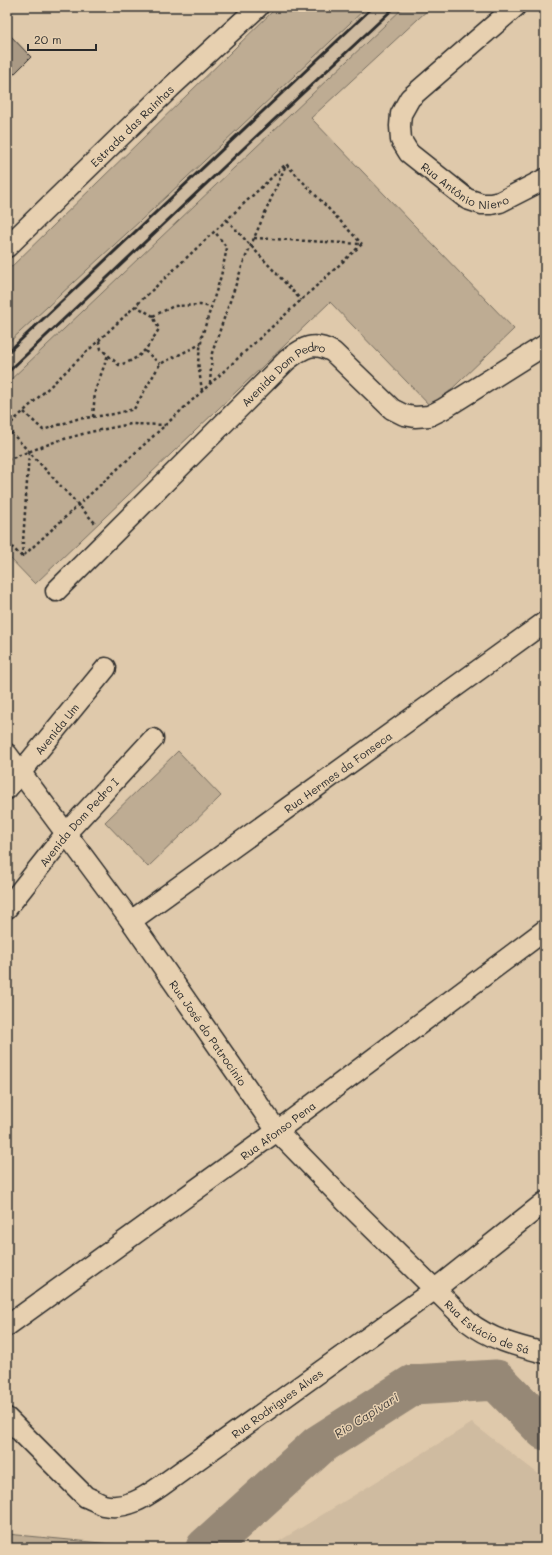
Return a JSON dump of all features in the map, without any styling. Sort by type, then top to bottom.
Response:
[{"type":"street","name":"Estrada das Rainhas","points":[[7,247],[170,88],[258,7]]},
{"type":"street","name":"Rua Antônio Niero","points":[[515,7],[410,98],[401,114],[401,140],[409,153],[467,199],[482,204],[500,202],[545,178]]},
{"type":"street","name":"Avenida Dom Pedro","points":[[56,591],[287,360],[301,349],[313,346],[322,346],[332,352],[392,409],[404,415],[415,417],[428,416],[443,409],[545,345]]},
{"type":"street","name":"Rua Hermes da Fonseca","points":[[131,921],[545,622]]},
{"type":"street","name":"Avenida Um","points":[[7,789],[106,668]]},
{"type":"street","name":"Avenida Dom Pedro I","points":[[7,908],[66,832],[153,739]]},
{"type":"street","name":"Rua José do Patrocínio","points":[[7,754],[131,921],[278,1131],[434,1290]]},
{"type":"street","name":"Rua Afonso Pena","points":[[7,1326],[278,1131],[545,930]]},
{"type":"street","name":"Rua Rodrigues Alves","points":[[7,1418],[86,1496],[103,1505],[120,1506],[138,1501],[434,1290],[545,1202]]},
{"type":"street","name":"Rua Estácio de Sá","points":[[434,1290],[480,1331],[515,1346],[545,1354]]},
{"type":"path","points":[[109,538],[7,428],[286,164]]},
{"type":"path","points":[[210,384],[212,353],[244,260],[286,164]]},
{"type":"path","points":[[286,164],[362,244]]},
{"type":"path","points":[[228,220],[301,300]]},
{"type":"path","points":[[202,391],[198,362],[201,344],[221,276],[226,248],[215,232]]},
{"type":"path","points":[[254,238],[362,244]]},
{"type":"path","points":[[22,557],[362,244]]},
{"type":"path","points":[[99,341],[101,349],[119,365],[132,361],[145,351],[159,329],[152,316],[136,306]]},
{"type":"path","points":[[152,316],[174,306],[211,306]]},
{"type":"path","points":[[24,412],[43,430],[77,419],[114,414],[134,409],[160,364],[201,344]]},
{"type":"path","points":[[145,351],[160,364]]},
{"type":"path","points":[[93,417],[95,391],[108,355]]},
{"type":"path","points":[[7,460],[57,441],[90,432],[131,424],[166,425]]},
{"type":"path","points":[[22,557],[29,452]]},
{"type":"path","points":[[7,542],[22,557]]},
{"type":"shaded area","points":[[277,7],[367,7],[167,196],[7,344],[7,271]]},
{"type":"shaded area","points":[[367,7],[404,7],[7,383],[7,344],[167,196]]},
{"type":"shaded area","points":[[404,7],[431,7],[311,118],[514,329],[432,408],[330,302],[35,584],[7,555],[7,383]]},
{"type":"shaded area","points":[[178,751],[221,796],[148,867],[105,822]]},
{"type":"shaded area","points":[[472,1423],[545,1479],[545,1548],[268,1548]]},
{"type":"shaded area","points":[[7,1534],[122,1545],[125,1548],[7,1548]]},
{"type":"building","points":[[7,32],[31,57],[7,81]]},
{"type":"waterway","name":"Rio Capivari","points":[[206,1548],[319,1445],[413,1385],[496,1380],[545,1430]]},
{"type":"railway","points":[[7,353],[373,7]]},
{"type":"railway","points":[[7,373],[395,7]]}]
